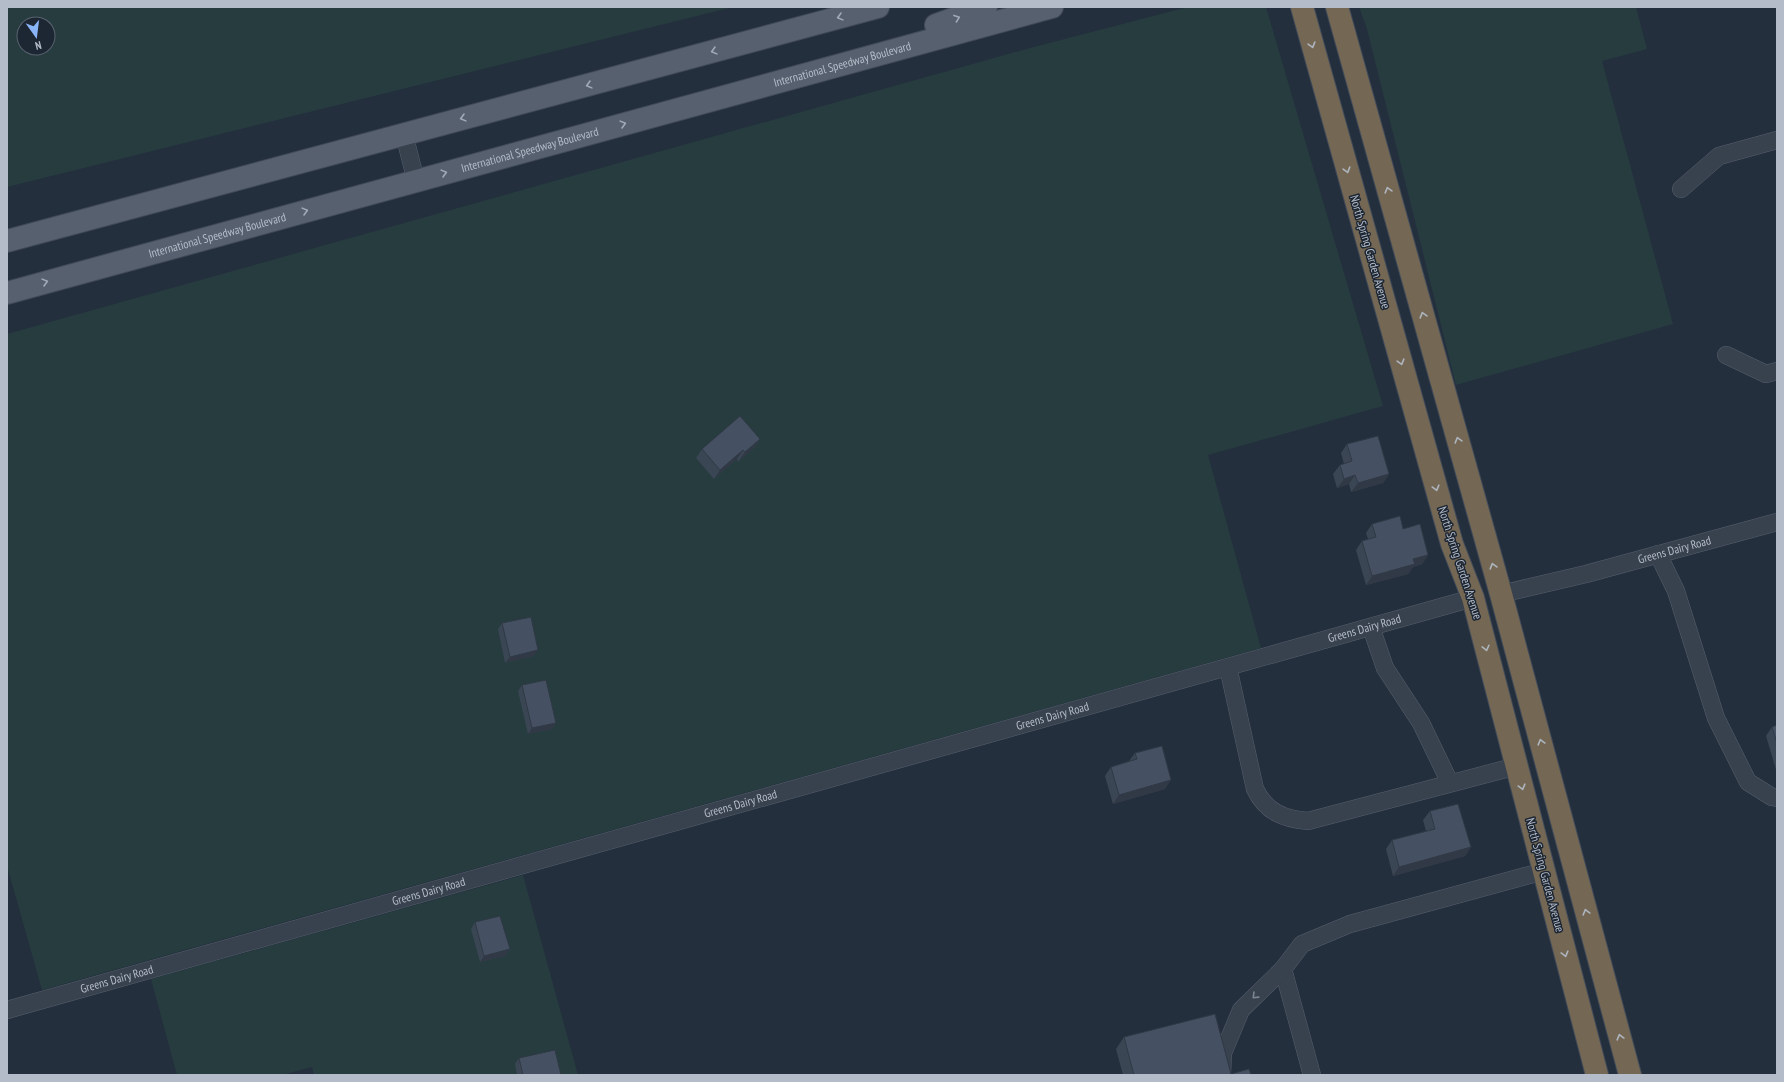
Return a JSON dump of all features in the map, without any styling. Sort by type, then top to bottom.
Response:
[{"type":"highway","name":"North Spring Garden Avenue","points":[[1302,7],[1452,544],[1473,598],[1596,1075]]},
{"type":"highway","points":[[1336,7],[1501,594],[1630,1075]]},
{"type":"highway","points":[[1452,544],[1476,575],[1501,594]]},
{"type":"highway","points":[[1473,598],[1480,612],[1518,657]]},
{"type":"main road","points":[[7,241],[878,7]]},
{"type":"main road","points":[[789,79],[986,7]]},
{"type":"main road","name":"International Speedway Boulevard","points":[[7,293],[1052,7]]},
{"type":"street","points":[[404,134],[416,181]]},
{"type":"street","points":[[1682,189],[1719,156],[1777,140]]},
{"type":"street","points":[[1726,355],[1766,374],[1777,371]]},
{"type":"street","name":"Greens Dairy Road","points":[[1501,594],[1586,574],[1777,522]]},
{"type":"street","points":[[1658,554],[1676,591],[1716,718],[1748,782],[1772,797],[1777,798]]},
{"type":"street","name":"Greens Dairy Road","points":[[7,1010],[1473,598]]},
{"type":"street","points":[[1371,627],[1385,668],[1421,723],[1450,783]]},
{"type":"street","points":[[1228,667],[1255,789],[1260,800],[1273,811],[1291,819],[1308,821],[1516,766]]},
{"type":"street","points":[[1222,1075],[1223,1053],[1241,1010],[1283,969],[1302,944],[1350,924],[1544,871]]},
{"type":"street","points":[[1283,969],[1312,1075]]},
{"type":"green space","points":[[7,7],[733,7],[7,187]]},
{"type":"green space","points":[[1188,7],[1266,7],[1383,406],[1208,455],[1261,648],[42,990],[7,866],[7,334],[1030,48]]},
{"type":"green space","points":[[1359,7],[1636,7],[1647,49],[1602,61],[1673,324],[1456,385],[1367,29]]},
{"type":"green space","points":[[523,875],[578,1075],[314,1075],[312,1067],[282,1075],[177,1075],[151,979]]},
{"type":"building","points":[[740,416],[760,439],[745,452],[743,450],[720,470],[702,449]]},
{"type":"building","points":[[1378,436],[1389,474],[1358,483],[1355,475],[1344,479],[1340,465],[1352,461],[1347,444]]},
{"type":"building","points":[[1400,516],[1403,529],[1420,524],[1428,555],[1413,559],[1415,564],[1372,576],[1362,541],[1376,537],[1372,524]]},
{"type":"building","points":[[531,617],[538,650],[510,657],[502,623]]},
{"type":"building","points":[[546,680],[556,723],[532,728],[522,685]]},
{"type":"building","points":[[1777,725],[1777,743],[1772,727]]},
{"type":"building","points":[[1162,746],[1171,780],[1119,795],[1111,767],[1137,759],[1135,753]]},
{"type":"building","points":[[1458,804],[1471,847],[1399,867],[1392,840],[1435,829],[1430,811]]},
{"type":"building","points":[[500,916],[510,949],[484,956],[475,922]]},
{"type":"building","points":[[1215,1014],[1231,1074],[1249,1069],[1251,1075],[1134,1075],[1124,1037]]},
{"type":"building","points":[[555,1050],[561,1075],[523,1075],[519,1058]]}]
